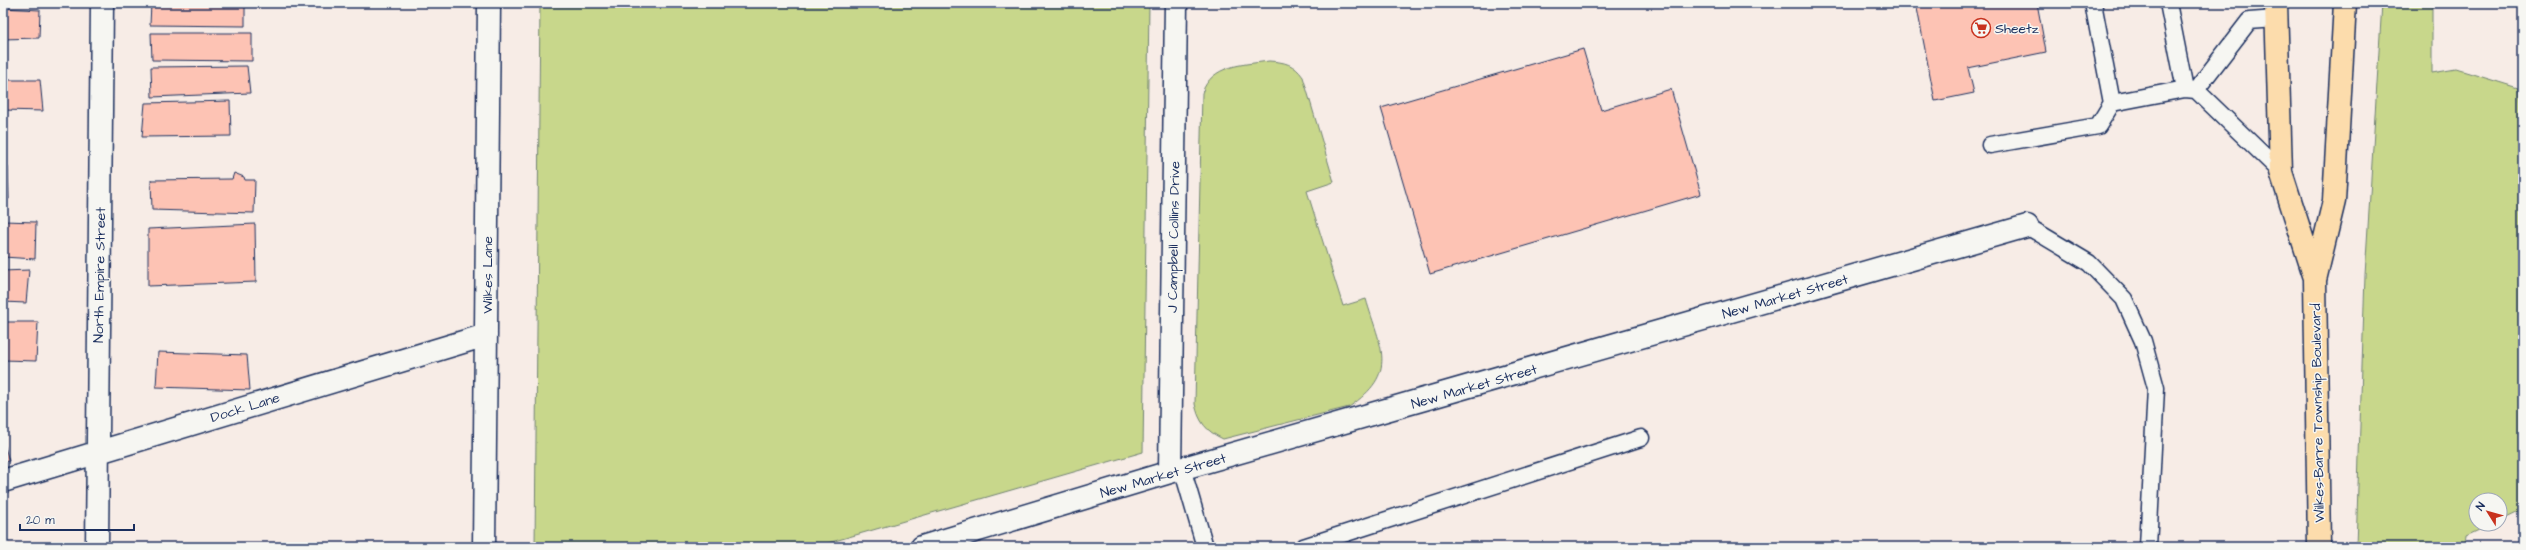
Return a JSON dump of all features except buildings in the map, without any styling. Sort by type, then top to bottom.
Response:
[{"type":"main road","name":"Wilkes-Barre Township Boulevard","points":[[2319,547],[2315,280],[2334,201],[2345,7]]},
{"type":"main road","name":"Wilkes-Barre Township Boulevard","points":[[2276,11],[2281,172],[2315,280]]},
{"type":"street","name":"North Empire Street","points":[[97,547],[102,3]]},
{"type":"street","name":"Wilkes Lane","points":[[484,547],[489,3]]},
{"type":"street","name":"J Campbell Collins Drive","points":[[1176,3],[1176,470]]},
{"type":"street","name":"New Market Street","points":[[922,547],[1176,470],[2027,226]]},
{"type":"street","name":"Dock Lane","points":[[3,481],[486,335]]},
{"type":"lane","points":[[1990,145],[2098,126],[2112,103],[2093,3]]},
{"type":"lane","points":[[2168,3],[2191,90],[2281,172]]},
{"type":"lane","points":[[2112,103],[2191,90],[2249,21],[2276,11]]},
{"type":"lane","points":[[2027,226],[2089,264],[2124,299],[2143,341],[2156,388],[2148,547]]},
{"type":"lane","points":[[1303,547],[1641,438]]},
{"type":"lane","points":[[1176,470],[1205,547]]},
{"type":"green space","points":[[540,3],[1149,3],[1143,452],[814,547],[535,547]]},
{"type":"green space","points":[[2382,3],[2432,3],[2432,73],[2456,69],[2518,88],[2523,107],[2523,509],[2508,516],[2508,492],[2468,492],[2468,532],[2475,532],[2466,536],[2465,547],[2356,547],[2365,275]]},
{"type":"green space","points":[[1269,61],[1289,64],[1293,66],[1303,77],[1334,182],[1307,191],[1343,306],[1366,299],[1380,345],[1382,358],[1380,370],[1375,382],[1365,394],[1349,407],[1223,439],[1212,433],[1204,425],[1195,404],[1202,93],[1207,83],[1213,76],[1221,71],[1239,65]]},
{"type":"place","name":"Sheetz","points":[[1981,28]]}]
